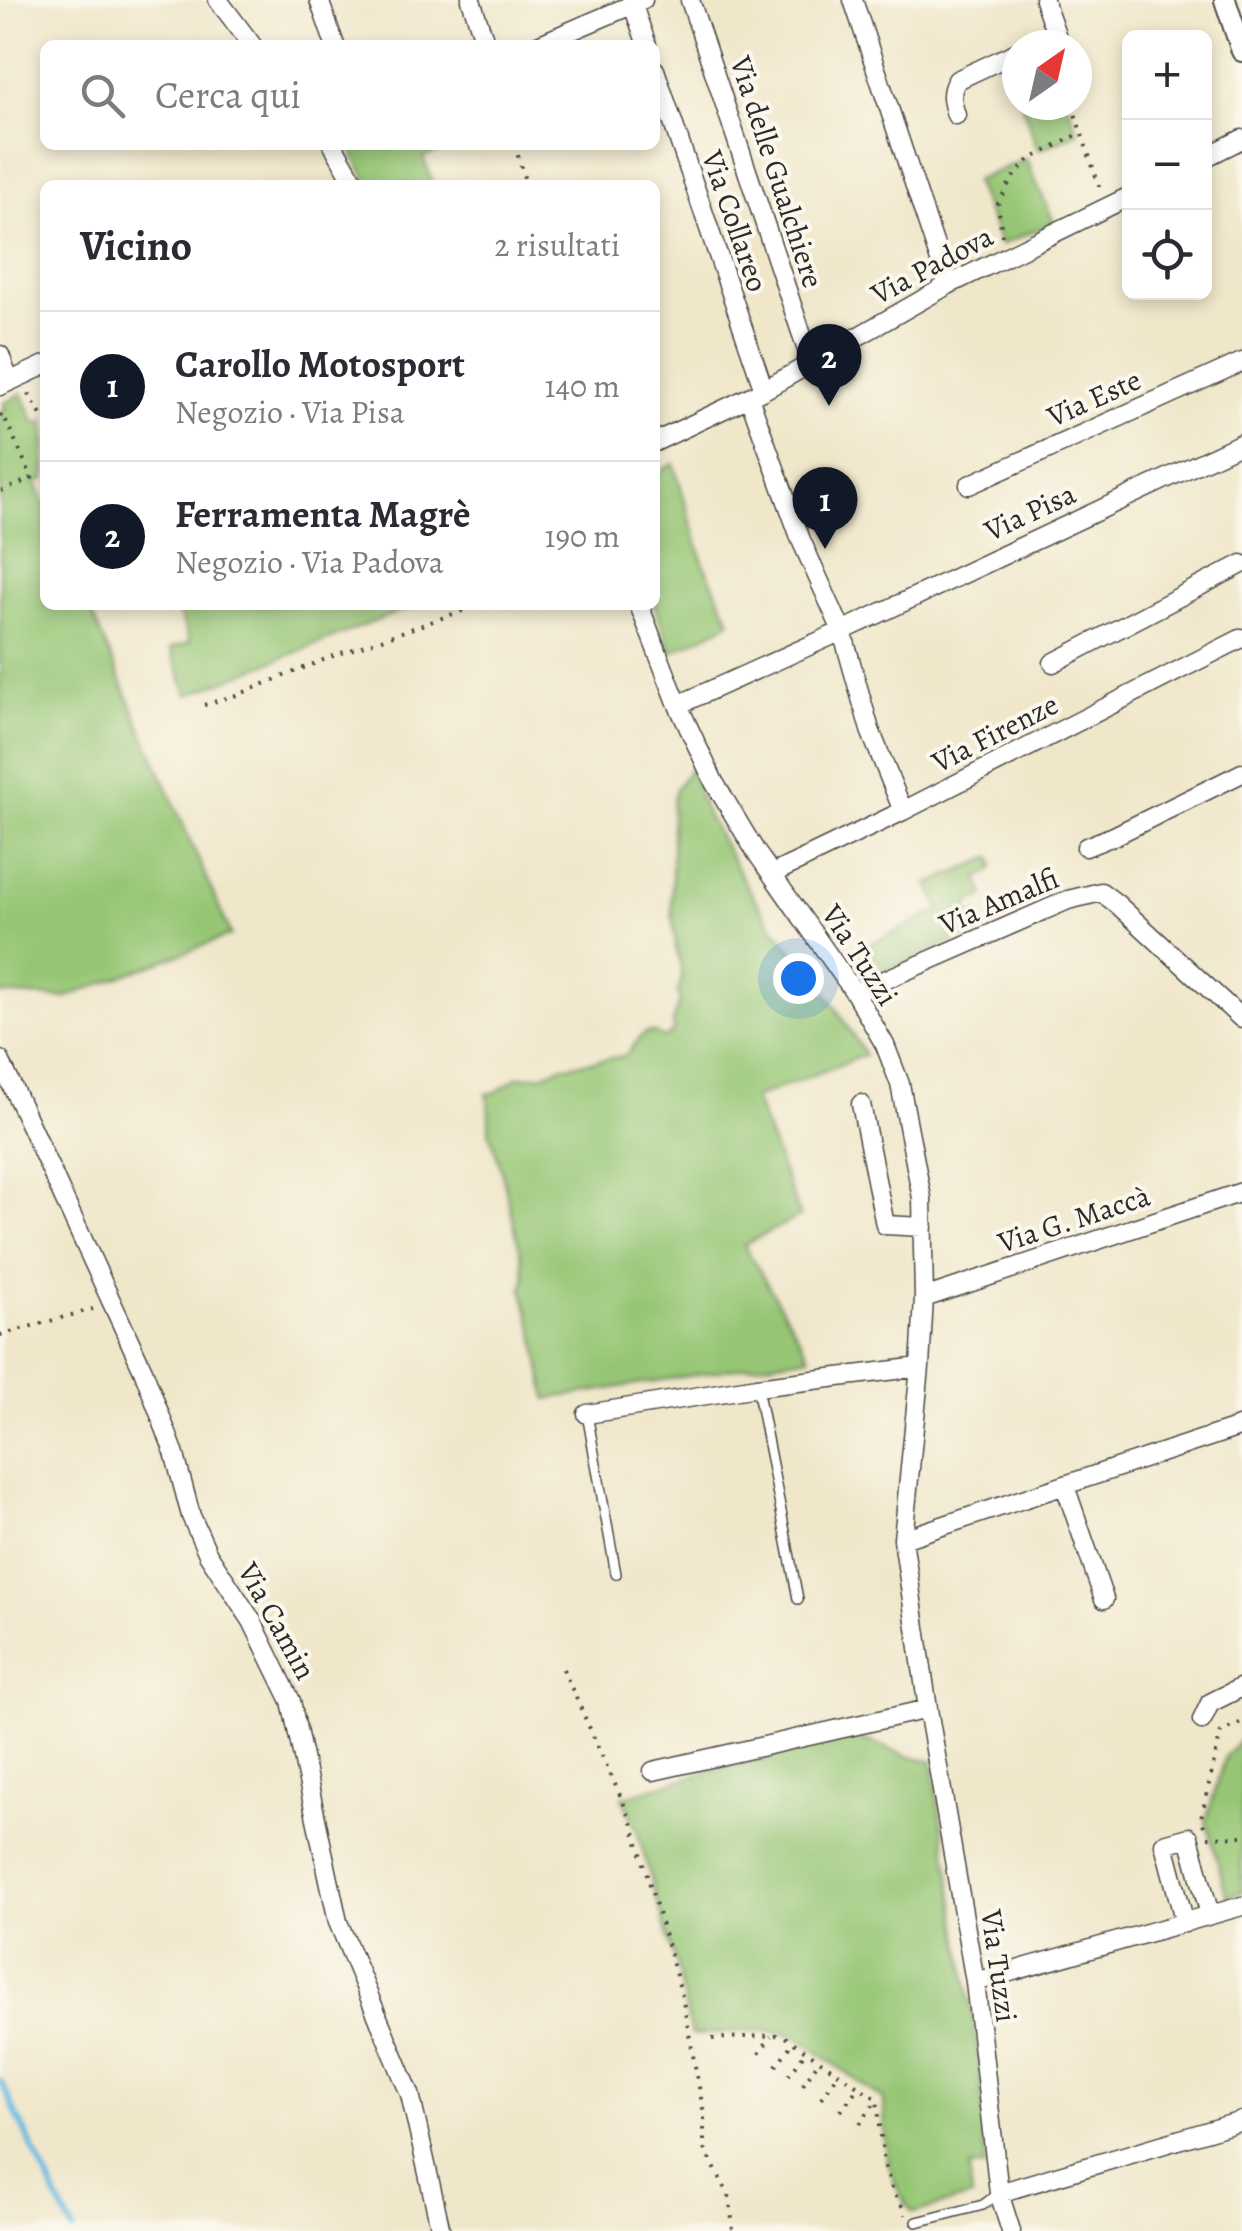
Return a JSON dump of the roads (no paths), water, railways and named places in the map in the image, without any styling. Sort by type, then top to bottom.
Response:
[{"type":"street","points":[[218,0],[248,40]]},
{"type":"street","points":[[319,0],[333,40]]},
{"type":"street","points":[[471,0],[484,40]]},
{"type":"street","name":"Via delle Gualchiere","points":[[690,0],[810,362]]},
{"type":"street","points":[[854,0],[948,285]]},
{"type":"street","points":[[1044,0],[1055,30]]},
{"type":"street","points":[[1224,0],[1242,51]]},
{"type":"street","points":[[549,40],[636,2],[646,40]]},
{"type":"street","points":[[956,115],[951,94],[957,80],[1002,59]]},
{"type":"street","name":"Via Collareo","points":[[660,86],[756,394]]},
{"type":"street","points":[[1212,154],[1242,139]]},
{"type":"street","points":[[336,150],[353,180]]},
{"type":"street","name":"Via Padova","points":[[660,440],[756,394],[948,285],[1122,200]]},
{"type":"street","points":[[0,355],[5,384],[40,367]]},
{"type":"street","name":"Via Este","points":[[969,485],[1242,362]]},
{"type":"street","points":[[756,394],[800,540],[842,631],[870,730],[903,812]]},
{"type":"street","name":"Via Pisa","points":[[678,705],[1242,443]]},
{"type":"street","points":[[1053,663],[1242,564]]},
{"type":"street","name":"Via Tuzzi","points":[[641,610],[678,705],[714,782],[772,874],[856,993],[900,1084],[922,1198],[924,1298],[903,1538],[975,1982],[999,2192],[1012,2231]]},
{"type":"street","name":"Via Firenze","points":[[772,874],[903,812],[1242,638]]},
{"type":"street","points":[[1086,848],[1242,773]]},
{"type":"street","name":"Via Amalfi","points":[[856,993],[1068,900],[1100,892],[1242,1019]]},
{"type":"street","name":"Via Camin","points":[[0,1060],[143,1370],[174,1452],[196,1529],[252,1621],[291,1701],[338,1922],[410,2094],[440,2231]]},
{"type":"street","points":[[861,1104],[885,1225],[923,1228]]},
{"type":"street","name":"Via G. Maccà","points":[[924,1298],[1242,1192]]},
{"type":"street","points":[[587,1414],[757,1387],[920,1368]]},
{"type":"street","points":[[903,1538],[1242,1426]]},
{"type":"street","points":[[1065,1486],[1104,1599]]},
{"type":"street","points":[[1202,1720],[1210,1704],[1242,1686]]},
{"type":"street","points":[[653,1771],[928,1709]]},
{"type":"street","points":[[1185,1923],[1164,1844],[1189,1837],[1210,1916]]},
{"type":"street","points":[[975,1982],[1242,1906]]},
{"type":"street","points":[[999,2192],[1242,2121]]},
{"type":"lane","points":[[757,1387],[798,1599]]},
{"type":"lane","points":[[587,1414],[616,1574]]},
{"type":"lane","points":[[912,2222],[983,2204],[999,2192]]},
{"type":"waterway","points":[[0,2080],[73,2231]]},
{"type":"place","name":"Ferramenta Magrè","points":[[829,406]]},
{"type":"place","name":"Carollo Motosport","points":[[825,549]]}]
